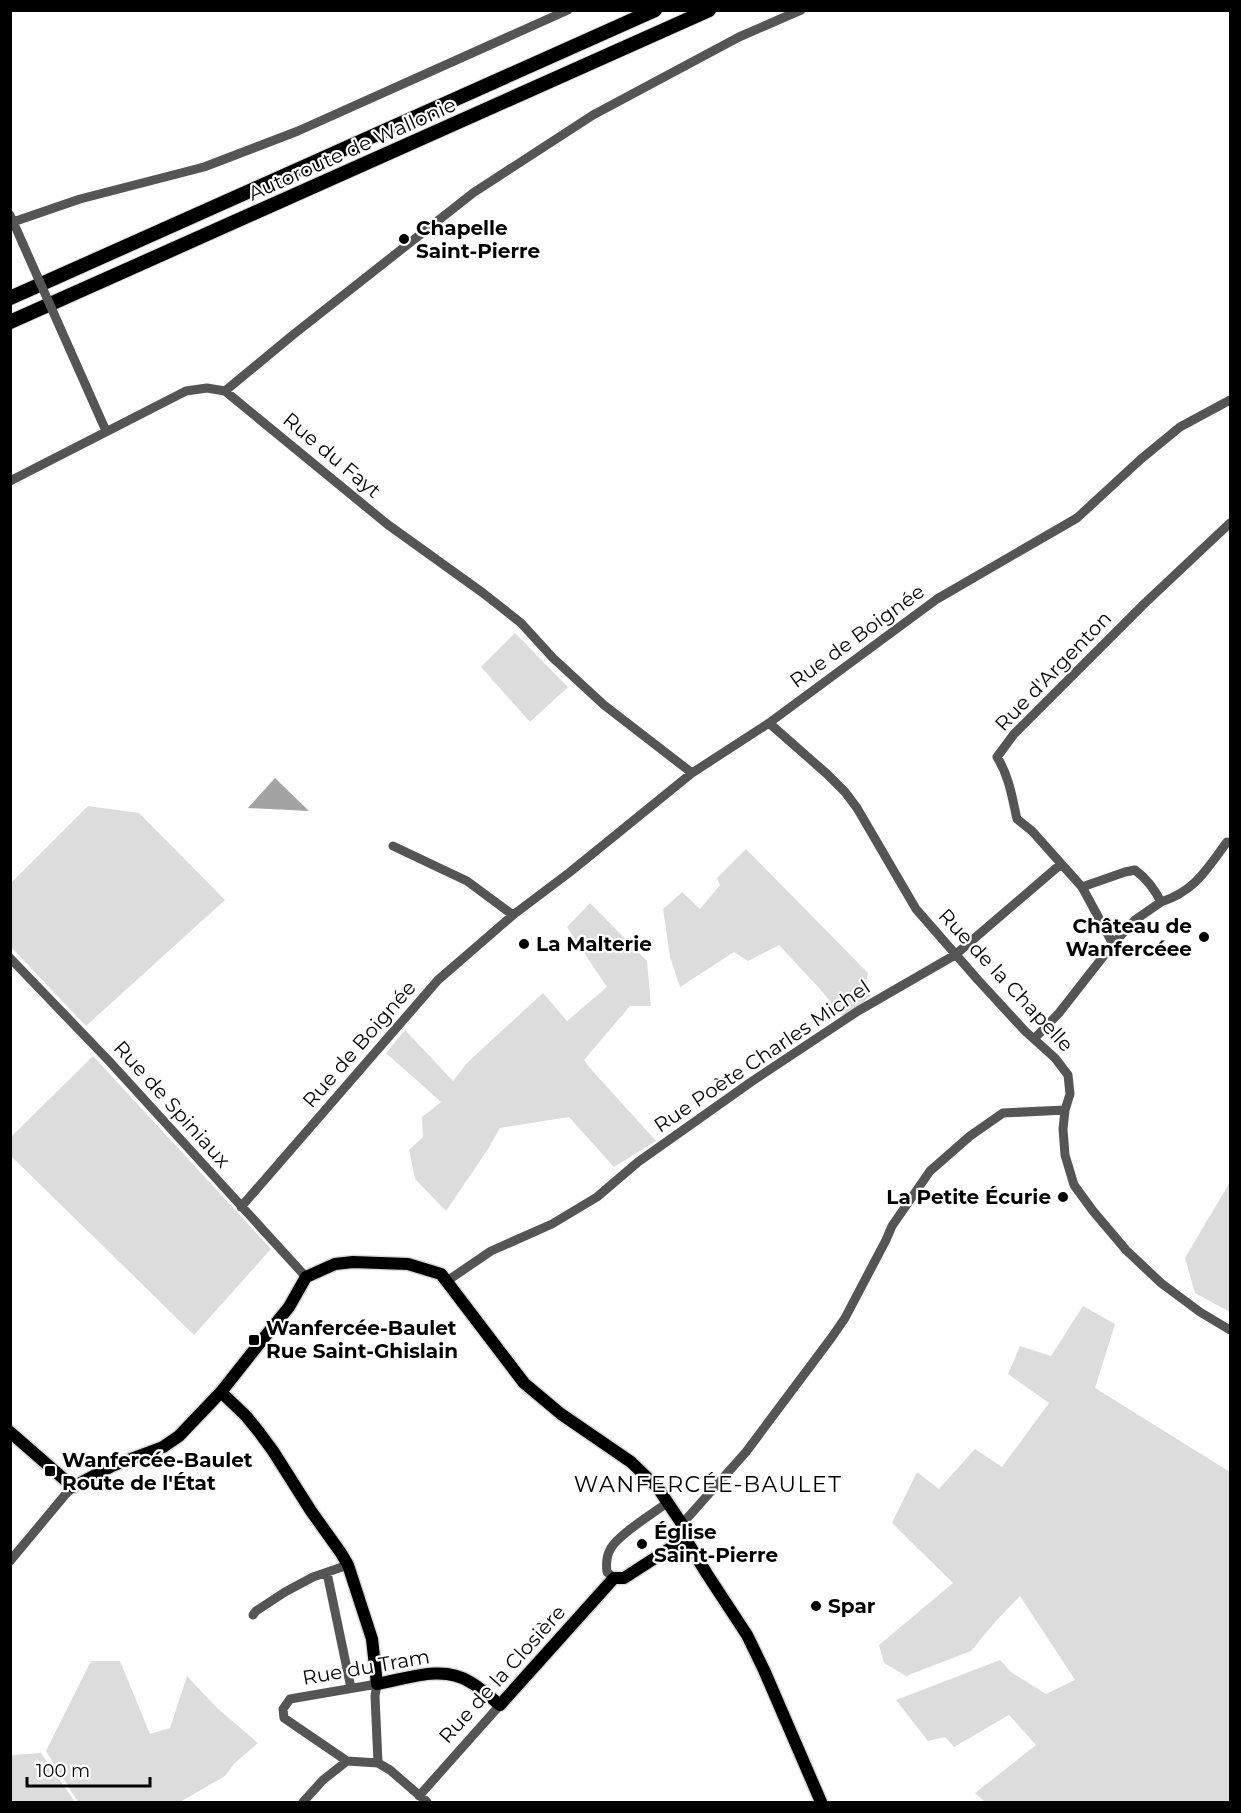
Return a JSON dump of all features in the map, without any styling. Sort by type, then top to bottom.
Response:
[{"type":"highway","name":"Autoroute de Wallonie","points":[[10,298],[655,10]]},
{"type":"highway","name":"Autoroute de Wallonie","points":[[10,322],[709,10]]},
{"type":"main road","points":[[10,1432],[73,1486],[112,1466],[170,1443],[220,1392],[289,1307],[306,1277],[335,1264],[374,1262],[408,1264],[441,1274],[525,1383],[561,1414],[631,1462],[658,1488],[682,1524],[688,1543],[747,1635],[821,1803]]},
{"type":"main road","points":[[220,1392],[246,1416],[273,1451],[348,1565],[372,1640],[377,1684]]},
{"type":"main road","name":"Rue de la Closière","points":[[500,1705],[614,1578],[624,1578],[669,1549],[688,1543]]},
{"type":"main road","name":"Rue du Tram","points":[[377,1684],[418,1676],[447,1674],[469,1680],[500,1705]]},
{"type":"street","points":[[106,431],[12,219],[204,167],[298,131],[568,10]]},
{"type":"street","points":[[10,481],[186,390],[207,388],[225,391],[473,193],[593,115],[739,37],[801,10]]},
{"type":"street","name":"Rue du Fayt","points":[[225,391],[387,525],[483,592],[521,623],[553,658],[604,705],[692,773]]},
{"type":"street","name":"Rue de Boignée","points":[[241,1207],[438,980],[513,915],[570,873],[692,773],[769,723],[937,599],[1077,518],[1141,459],[1180,427],[1230,400]]},
{"type":"street","name":"Rue d'Argenton","points":[[1061,864],[1032,831],[1017,819],[1005,769],[997,757],[1014,734],[1144,604],[1230,523]]},
{"type":"street","name":"Rue de la Chapelle","points":[[769,723],[845,792],[916,909],[955,955],[1025,1031],[1055,1058],[1068,1075],[1070,1094],[1063,1129],[1065,1155],[1074,1185],[1093,1211],[1125,1250],[1161,1283],[1200,1312],[1230,1330]]},
{"type":"street","points":[[1034,1039],[1059,1013],[1113,944],[1135,920],[1161,902],[1177,897],[1196,883],[1227,842]]},
{"type":"street","points":[[393,846],[467,881],[513,915]]},
{"type":"street","points":[[1061,864],[1082,887],[1113,944]]},
{"type":"street","name":"Rue Poète Charles Michel","points":[[447,1281],[491,1251],[552,1224],[597,1197],[638,1162],[751,1082],[858,1011],[955,955],[1061,864]]},
{"type":"street","points":[[1082,887],[1135,870],[1157,894],[1161,902]]},
{"type":"street","name":"Rue de Spiniaux","points":[[10,958],[109,1061],[306,1277]]},
{"type":"street","points":[[682,1524],[754,1443],[832,1337],[850,1308],[892,1226],[930,1171],[970,1136],[1003,1113],[1065,1110]]},
{"type":"street","points":[[10,1561],[73,1486]]},
{"type":"street","points":[[614,1578],[607,1572],[606,1560],[611,1547],[668,1502]]},
{"type":"street","points":[[253,1615],[285,1592],[313,1577],[348,1565]]},
{"type":"street","points":[[327,1574],[351,1688]]},
{"type":"street","points":[[377,1684],[375,1704],[378,1764]]},
{"type":"street","name":"Rue du Tram","points":[[347,1761],[291,1724],[284,1718],[283,1709],[290,1700],[377,1684]]},
{"type":"street","name":"Rue de la Closière","points":[[423,1799],[500,1705]]},
{"type":"street","points":[[303,1803],[323,1780],[347,1761],[378,1764],[390,1770],[423,1799]]},
{"type":"shaded area","points":[[515,633],[568,687],[530,722],[481,667]]},
{"type":"shaded area","points":[[275,778],[309,811],[248,808]]},
{"type":"shaded area","points":[[88,806],[139,813],[225,900],[86,1026],[11,947],[10,884]]},
{"type":"shaded area","points":[[746,849],[868,973],[865,990],[870,996],[845,1019],[779,945],[748,961],[734,952],[680,987],[670,957],[663,909],[682,892],[700,909],[720,885],[717,878]]},
{"type":"shaded area","points":[[590,903],[647,961],[651,1006],[630,1006],[584,1060],[656,1141],[614,1167],[569,1117],[500,1128],[446,1211],[415,1179],[409,1150],[423,1137],[422,1117],[441,1102],[386,1053],[405,1030],[453,1081],[468,1062],[543,993],[567,1021],[607,987],[567,927]]},
{"type":"shaded area","points":[[93,1056],[271,1249],[194,1335],[11,1156],[11,1137]]},
{"type":"shaded area","points":[[1230,1182],[1230,1312],[1195,1293],[1185,1258]]},
{"type":"shaded area","points":[[1083,1306],[1115,1324],[1095,1388],[1230,1472],[1230,1802],[985,1802],[975,1793],[1036,1745],[1009,1715],[954,1747],[945,1737],[928,1741],[896,1700],[1000,1660],[1011,1672],[1046,1694],[1075,1680],[1020,1596],[971,1651],[906,1676],[884,1663],[879,1645],[953,1583],[892,1523],[917,1472],[939,1489],[975,1449],[1002,1467],[1049,1403],[1008,1374],[1020,1346],[1051,1356]]},
{"type":"shaded area","points":[[91,1661],[120,1661],[150,1734],[170,1728],[187,1676],[217,1708],[258,1743],[234,1764],[225,1776],[180,1802],[78,1802],[46,1751]]},
{"type":"shaded area","points":[[41,1753],[75,1802],[11,1802],[11,1754]]},
{"type":"place","name":"Chapelle Saint-Pierre","points":[[404,239]]},
{"type":"place","name":"Château de Wanfercéee","points":[[1204,937]]},
{"type":"place","name":"La Malterie","points":[[524,944]]},
{"type":"place","name":"La Petite Écurie","points":[[1063,1197]]},
{"type":"place","name":"Wanfercée-Baulet Rue Saint-Ghislain","points":[[254,1340]]},
{"type":"place","name":"Wanfercée-Baulet Route de l'État","points":[[50,1471]]},
{"type":"place","name":"Église Saint-Pierre","points":[[642,1544]]},
{"type":"place","name":"Spar","points":[[816,1606]]},
{"type":"district","name":"WANFERCÉE-BAULET","points":[[708,1484]]}]
